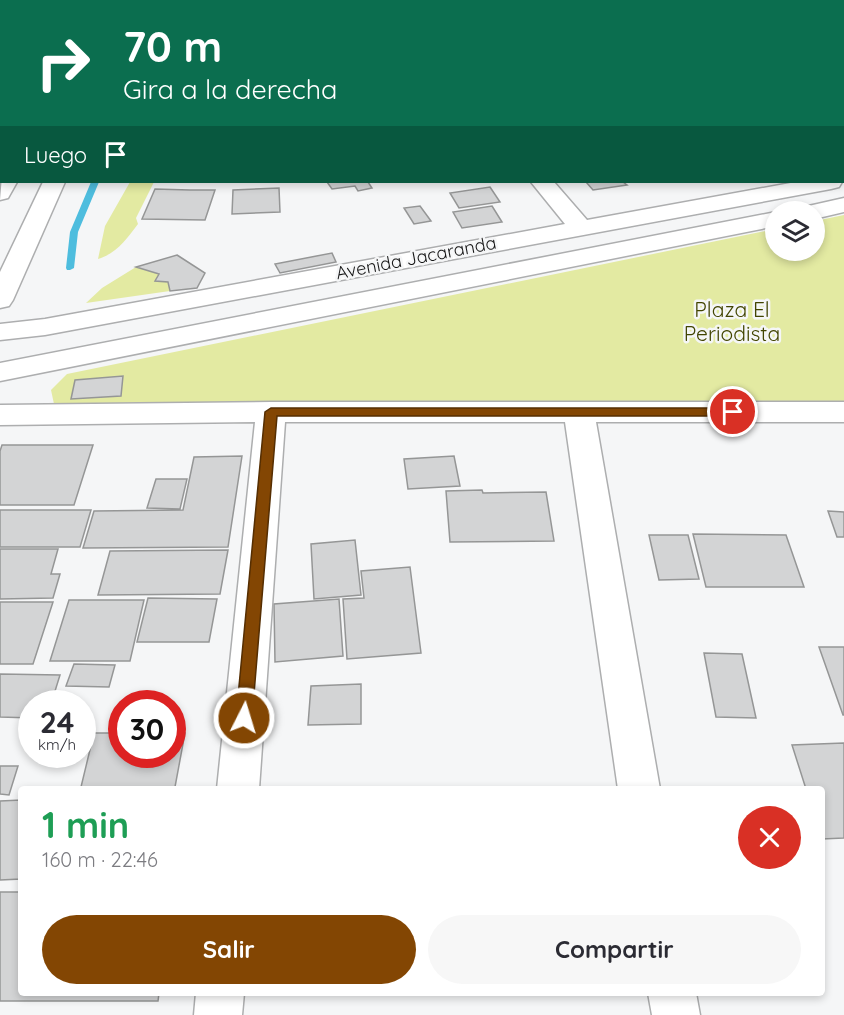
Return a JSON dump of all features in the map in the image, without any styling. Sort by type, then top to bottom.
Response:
[{"type":"street","points":[[0,300],[54,183]]},
{"type":"street","points":[[543,183],[580,227]]},
{"type":"street","name":"Avenida Jacaranda","points":[[0,332],[45,327],[580,227],[767,187],[818,183]]},
{"type":"street","points":[[825,209],[844,205]]},
{"type":"street","name":"Avenida Jacaranda","points":[[0,372],[765,221]]},
{"type":"street","points":[[238,786],[271,412]]},
{"type":"street","points":[[0,415],[271,412],[844,412]]},
{"type":"street","points":[[579,412],[639,786]]},
{"type":"street","points":[[218,1015],[220,996]]},
{"type":"street","points":[[673,996],[676,1015]]},
{"type":"green space","points":[[129,183],[154,183],[136,218],[138,224],[116,250],[98,259],[105,226]]},
{"type":"green space","name":"Plaza El Periodista","points":[[844,215],[844,404],[54,404],[51,390],[67,374],[765,231],[765,261],[825,261],[825,219]]},
{"type":"green space","points":[[136,267],[159,274],[156,281],[168,282],[170,291],[86,303],[102,288]]},
{"type":"building","points":[[328,183],[369,183],[372,188],[358,191],[355,186],[332,189]]},
{"type":"building","points":[[587,183],[624,183],[627,185],[593,190]]},
{"type":"building","points":[[490,187],[500,202],[459,208],[450,193]]},
{"type":"building","points":[[279,188],[280,212],[232,214],[233,190]]},
{"type":"building","points":[[155,189],[215,190],[205,220],[142,219]]},
{"type":"building","points":[[420,206],[431,221],[414,224],[404,208]]},
{"type":"building","points":[[492,206],[502,222],[462,228],[453,212]]},
{"type":"building","points":[[332,253],[336,262],[280,273],[275,264]]},
{"type":"building","points":[[177,255],[205,273],[197,288],[170,291],[168,282],[155,281],[159,274],[136,267]]},
{"type":"building","points":[[123,376],[121,396],[71,399],[75,380]]},
{"type":"building","points":[[2,445],[93,445],[74,505],[0,505]]},
{"type":"building","points":[[242,456],[228,547],[83,548],[94,511],[183,510],[194,457]]},
{"type":"building","points":[[454,456],[460,486],[408,489],[404,459]]},
{"type":"building","points":[[156,479],[187,479],[180,509],[147,508]]},
{"type":"building","points":[[482,490],[483,493],[546,492],[554,541],[450,542],[446,491]]},
{"type":"building","points":[[0,510],[91,510],[80,547],[0,547]]},
{"type":"building","points":[[828,511],[844,512],[844,537],[837,537]]},
{"type":"building","points":[[693,534],[786,535],[804,587],[706,587]]},
{"type":"building","points":[[649,535],[688,535],[699,579],[659,580]]},
{"type":"building","points":[[355,540],[361,595],[314,599],[311,544]]},
{"type":"building","points":[[0,549],[58,549],[51,574],[60,574],[53,598],[0,599]]},
{"type":"building","points":[[228,550],[220,594],[98,595],[110,551]]},
{"type":"building","points":[[410,567],[421,653],[347,659],[343,599],[364,598],[361,571]]},
{"type":"building","points":[[148,598],[217,599],[209,642],[137,642]]},
{"type":"building","points":[[339,599],[343,656],[275,662],[274,604]]},
{"type":"building","points":[[69,600],[144,600],[130,661],[50,661]]},
{"type":"building","points":[[0,602],[53,602],[33,664],[0,664]]},
{"type":"building","points":[[819,647],[844,647],[844,715],[843,715]]},
{"type":"building","points":[[704,653],[742,654],[756,718],[716,717]]},
{"type":"building","points":[[74,664],[115,665],[109,687],[66,686]]},
{"type":"building","points":[[0,674],[60,675],[55,690],[18,690],[18,718],[0,717]]},
{"type":"building","points":[[361,684],[361,724],[308,725],[311,686]]},
{"type":"building","points":[[96,733],[108,733],[108,768],[179,768],[175,786],[81,786],[86,768],[96,768]]},
{"type":"building","points":[[844,743],[844,838],[825,839],[825,786],[805,786],[792,745]]},
{"type":"building","points":[[0,766],[18,766],[9,795],[0,794]]},
{"type":"building","points":[[18,800],[18,879],[0,880],[0,801]]},
{"type":"building","points":[[0,892],[18,892],[18,996],[159,996],[158,1001],[0,1001]]},
{"type":"waterway","points":[[70,268],[74,232],[95,183]]},
{"type":"route","points":[[244,718],[271,412],[733,412]]}]
